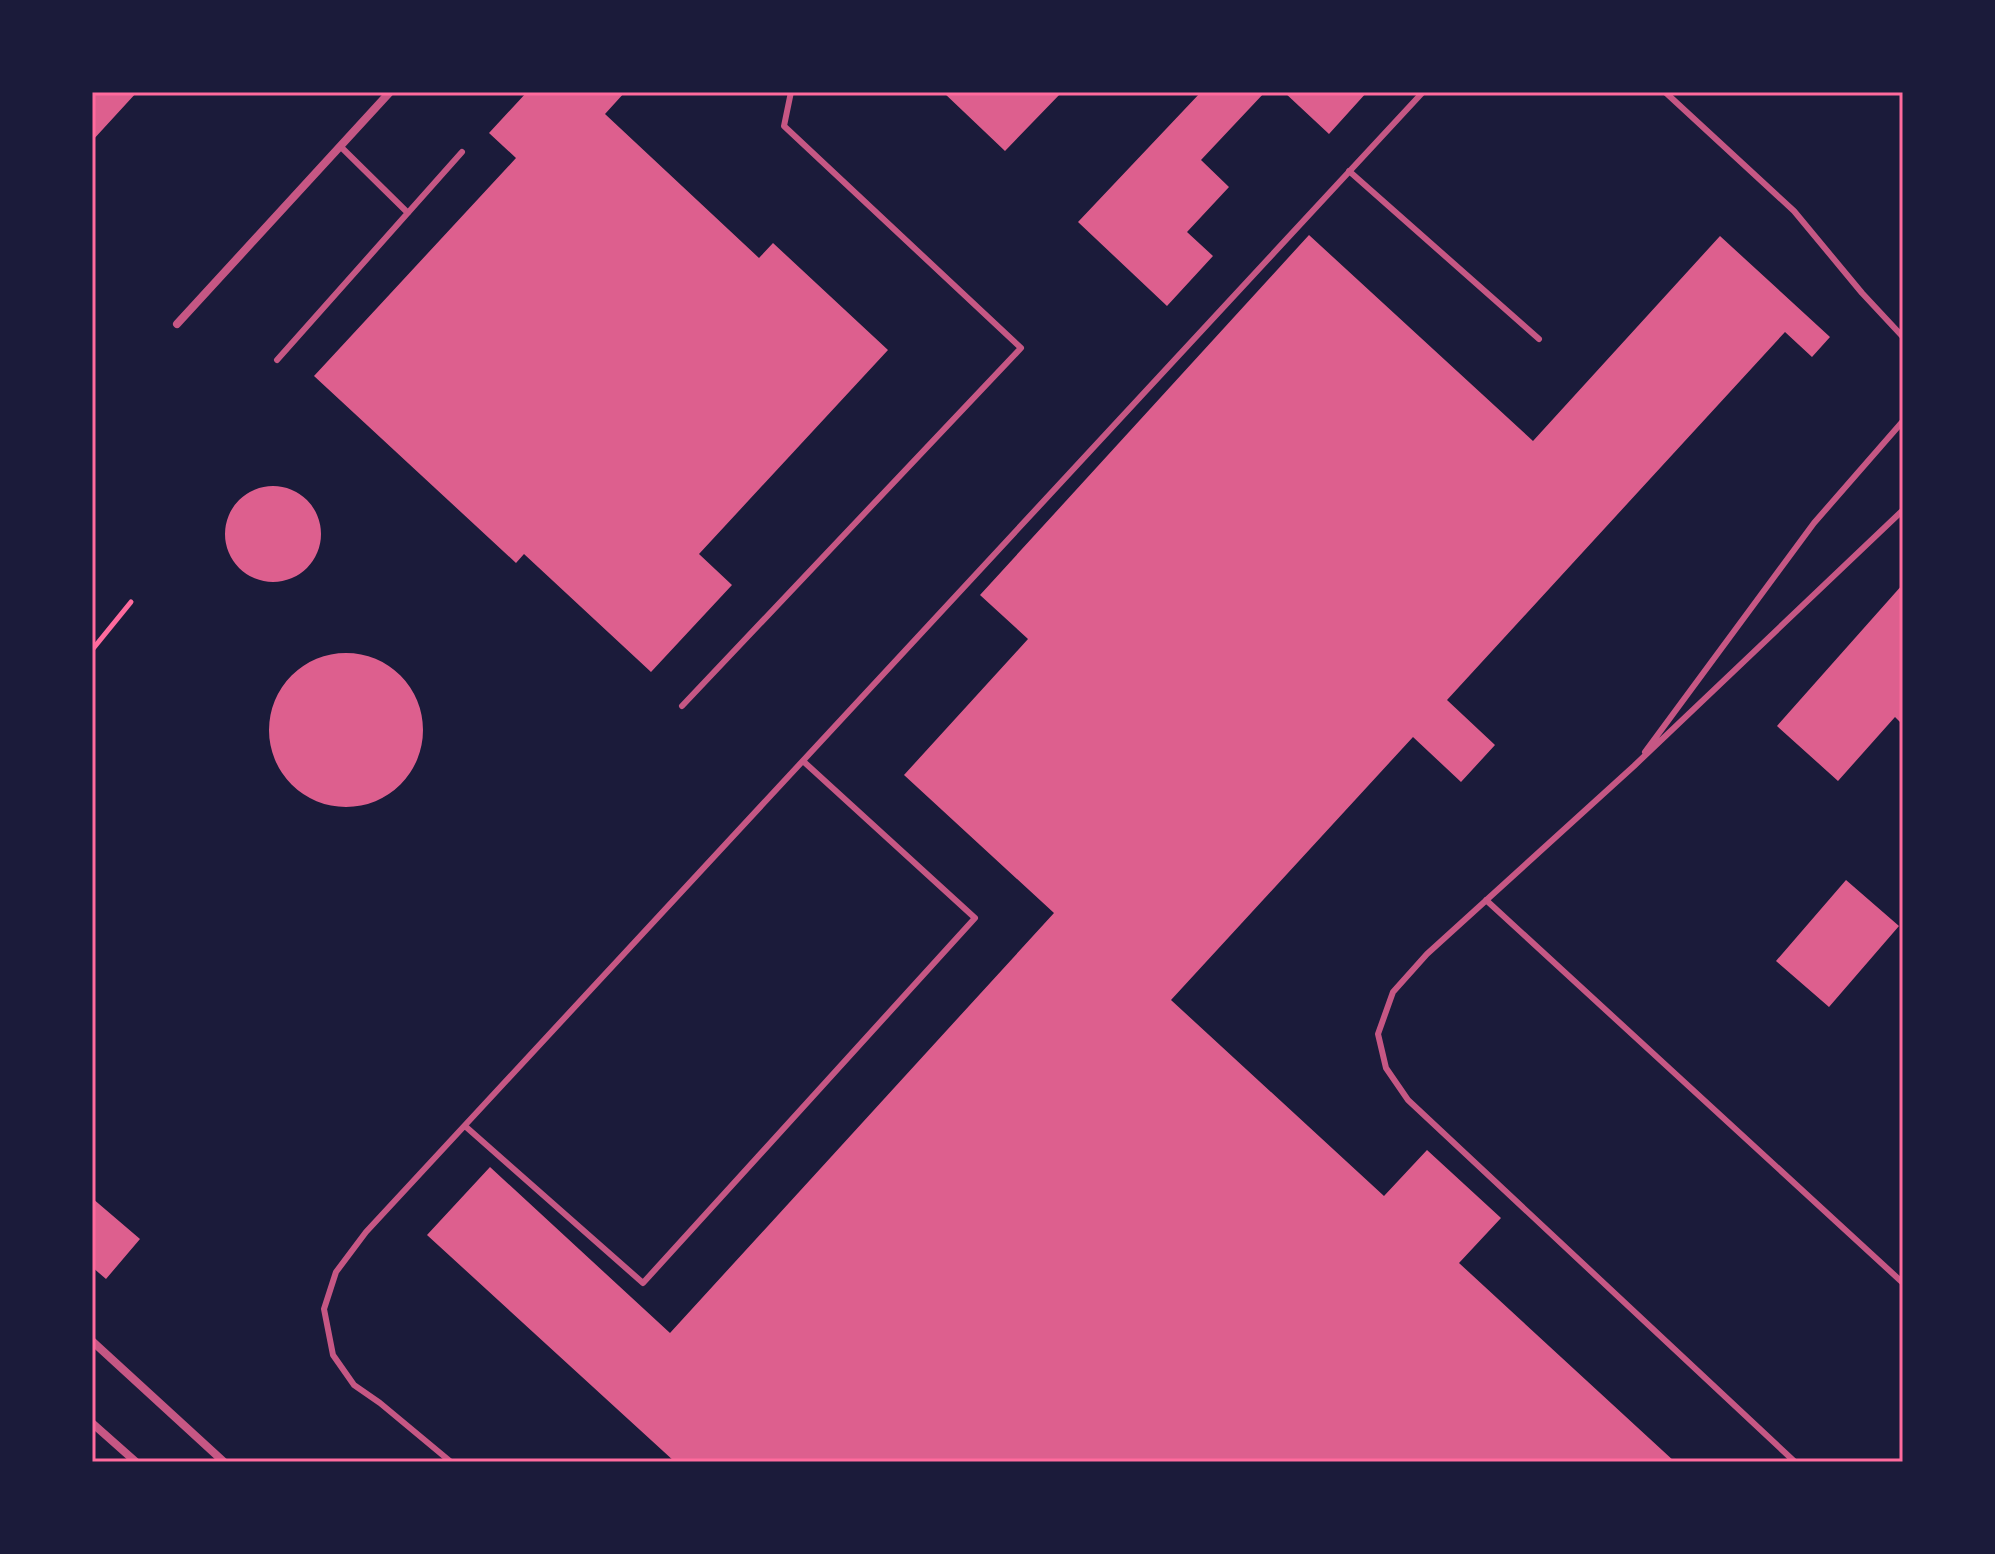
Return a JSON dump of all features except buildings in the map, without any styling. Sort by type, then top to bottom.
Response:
[{"type":"street","points":[[177,324],[390,92]]},
{"type":"street","points":[[92,1341],[224,1462]]},
{"type":"street","points":[[92,1423],[136,1462]]},
{"type":"lane","points":[[682,706],[1021,348],[784,126],[791,92]]},
{"type":"lane","points":[[451,1462],[354,1385],[333,1355],[324,1309],[336,1272],[366,1232],[1423,92]]},
{"type":"lane","points":[[1665,92],[1794,211],[1903,337]]},
{"type":"lane","points":[[340,146],[408,213]]},
{"type":"lane","points":[[277,360],[462,152]]},
{"type":"lane","points":[[1349,171],[1539,339]]},
{"type":"lane","points":[[1634,766],[1814,523],[1903,421]]},
{"type":"lane","points":[[1795,1462],[1408,1100],[1386,1068],[1378,1034],[1393,992],[1427,954],[1634,766],[1903,510]]},
{"type":"lane","points":[[465,1126],[643,1283],[975,918],[803,761]]},
{"type":"lane","points":[[1486,900],[1903,1283]]},
{"type":"path","points":[[92,650],[131,602]]}]
